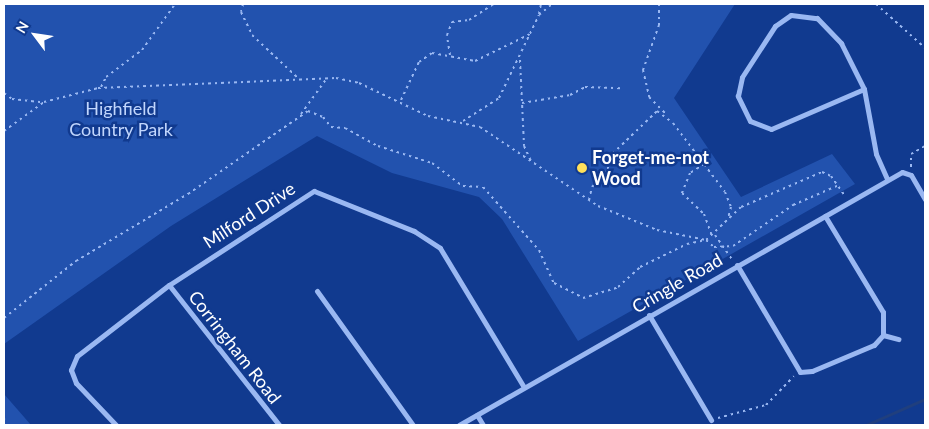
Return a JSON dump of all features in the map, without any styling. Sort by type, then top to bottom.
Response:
[{"type":"street","points":[[864,89],[771,129],[750,121],[738,96],[742,77],[775,26],[791,15],[806,14],[821,21],[840,43],[864,89],[876,154],[887,179]]},
{"type":"street","name":"Cringle Road","points":[[459,425],[648,315],[826,216],[887,179],[902,172],[911,175]]},
{"type":"street","points":[[911,175],[925,200]]},
{"type":"street","name":"Milford Drive","points":[[116,425],[76,382],[72,363],[169,285],[294,200],[320,191],[414,231],[440,248],[524,387]]},
{"type":"street","points":[[737,265],[798,370],[812,371],[874,345],[883,335],[883,312],[826,216]]},
{"type":"street","name":"Corringham Road","points":[[169,285],[279,425]]},
{"type":"street","points":[[317,291],[413,425]]},
{"type":"street","points":[[648,315],[711,420]]},
{"type":"street","points":[[883,335],[898,339]]},
{"type":"street","points":[[478,415],[483,425]]},
{"type":"path","points":[[101,87],[106,77],[142,50],[175,4]]},
{"type":"path","points":[[242,4],[241,12],[252,35],[299,79]]},
{"type":"path","points":[[450,55],[447,35],[452,22],[469,20],[494,4]]},
{"type":"path","points":[[462,122],[499,98],[520,57],[541,4]]},
{"type":"path","points":[[538,15],[552,4]]},
{"type":"path","points":[[659,4],[659,25],[643,70],[649,97],[704,164],[728,200],[728,220]]},
{"type":"path","points":[[876,4],[925,48]]},
{"type":"path","points":[[400,101],[419,62],[432,54],[475,60],[530,34]]},
{"type":"path","points":[[520,57],[524,146],[533,165]]},
{"type":"path","points":[[299,116],[327,78]]},
{"type":"path","points":[[4,93],[12,100],[44,102],[101,87],[327,78],[360,83],[428,116],[480,127],[533,165],[589,200],[657,230],[706,240],[720,247],[733,246],[793,205],[837,186]]},
{"type":"path","points":[[522,104],[570,95],[585,87],[621,88]]},
{"type":"path","points":[[4,93],[4,98]]},
{"type":"path","points":[[4,131],[44,102]]},
{"type":"path","points":[[589,200],[592,188],[608,170],[608,158],[657,111],[664,114]]},
{"type":"path","points":[[911,175],[911,154],[925,146]]},
{"type":"path","points":[[704,164],[690,173],[682,193],[704,214],[720,247],[730,258]]},
{"type":"path","points":[[706,240],[714,236],[741,207],[808,175],[822,172],[837,186],[849,202]]},
{"type":"path","points":[[711,420],[766,405],[798,370]]},
{"type":"green space","name":"Highfield Country Park","points":[[4,4],[735,4],[674,98],[741,197],[832,154],[855,184],[578,341],[502,219],[479,197],[392,173],[317,136],[171,226],[4,344]]},
{"type":"green space","points":[[4,394],[31,425],[4,425]]},
{"type":"waterway","points":[[866,425],[925,399]]},
{"type":"place","name":"Forget-me-not Wood","points":[[582,168]]}]
